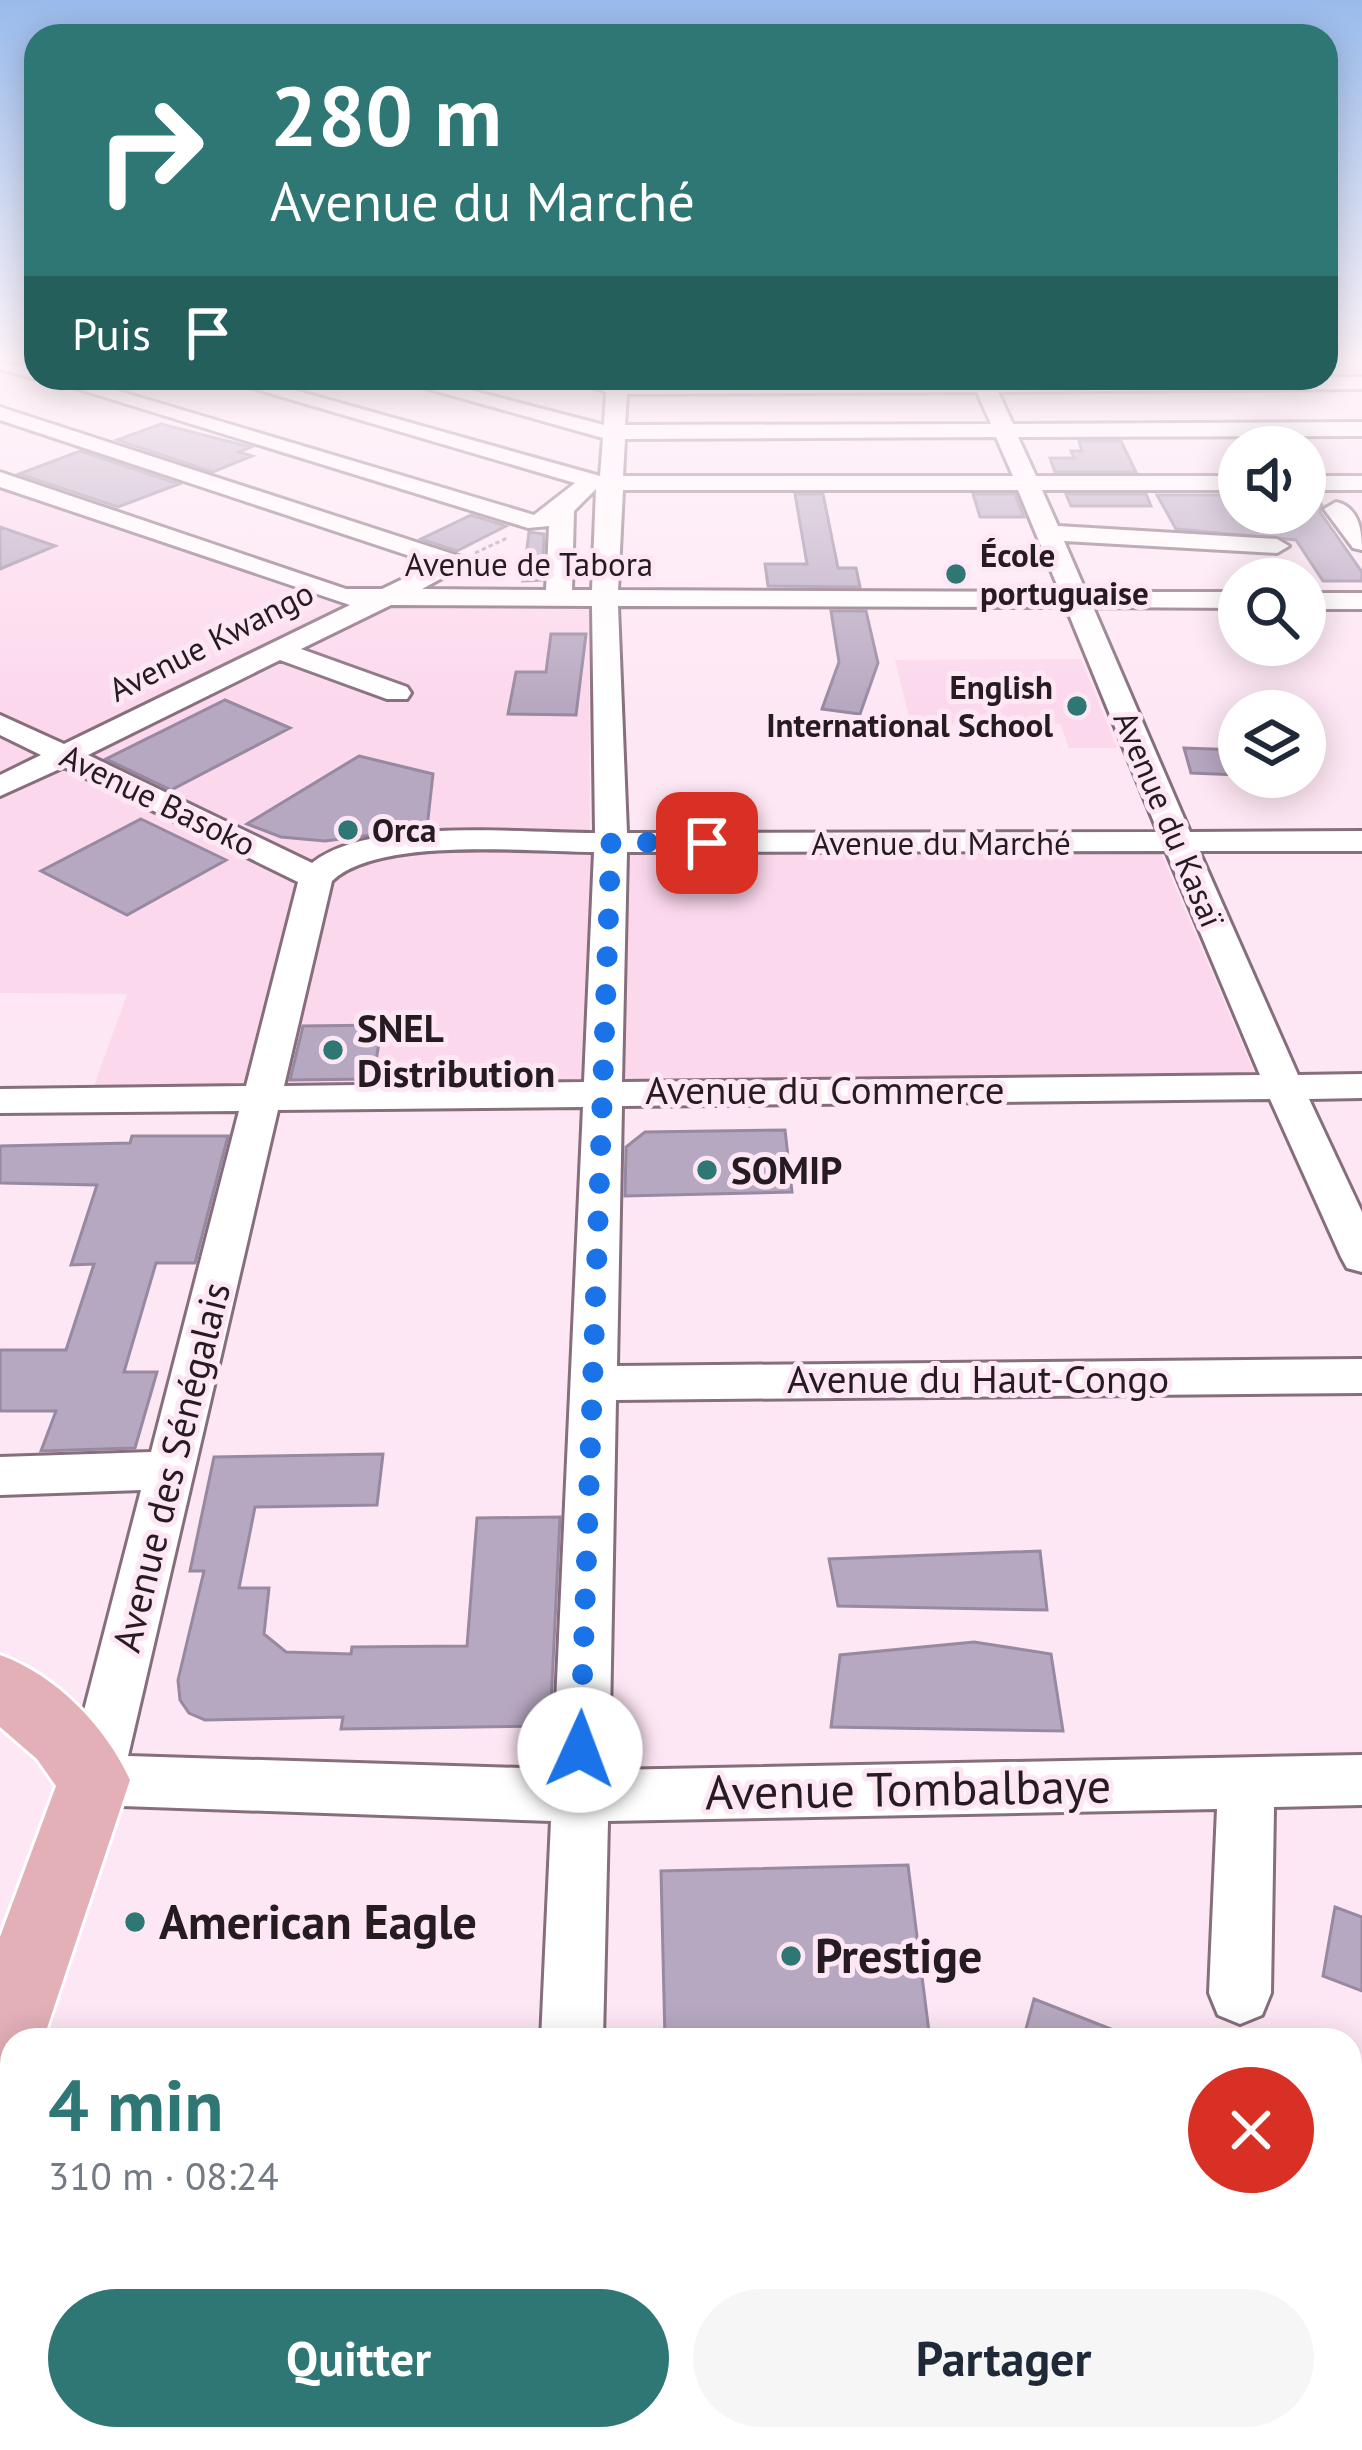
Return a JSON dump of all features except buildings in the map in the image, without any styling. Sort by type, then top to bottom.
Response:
[{"type":"main road","points":[[0,1685],[62,1737],[94,1780]]},
{"type":"main road","name":"Avenue des Sénégalais","points":[[7,2028],[94,1780]]},
{"type":"street","points":[[0,507],[80,477]]},
{"type":"street","points":[[196,477],[456,562]]},
{"type":"street","points":[[384,477],[537,523],[599,483]]},
{"type":"street","points":[[579,477],[599,483],[1218,484]]},
{"type":"street","points":[[572,2028],[611,842],[601,477]]},
{"type":"street","name":"Avenue du Kasaï","points":[[1024,477],[1282,1087],[1362,1257]]},
{"type":"street","name":"Avenue de Tabora","points":[[0,479],[344,597],[1218,600]]},
{"type":"street","points":[[1326,479],[1362,483]]},
{"type":"street","points":[[559,597],[562,509]]},
{"type":"street","points":[[1336,509],[1362,543]]},
{"type":"street","points":[[1048,533],[1277,546]]},
{"type":"street","name":"Avenue Kwango","points":[[0,787],[456,562]]},
{"type":"street","points":[[1326,601],[1362,602]]},
{"type":"street","points":[[274,649],[397,694]]},
{"type":"street","name":"Avenue Basoko","points":[[0,724],[316,878]]},
{"type":"street","name":"Avenue du Marché","points":[[316,878],[335,857],[376,845],[1362,841]]},
{"type":"street","name":"Avenue des Sénégalais","points":[[94,1780],[316,878]]},
{"type":"street","name":"Avenue du Commerce","points":[[0,1101],[1362,1086]]},
{"type":"street","name":"Avenue du Haut-Congo","points":[[593,1383],[1362,1376]]},
{"type":"street","points":[[0,1477],[170,1469]]},
{"type":"street","name":"Avenue Tombalbaye","points":[[94,1780],[578,1796],[1362,1780]]},
{"type":"street","points":[[1240,1993],[1246,1783]]},
{"type":"path","points":[[456,562],[537,523]]},
{"type":"shaded area","points":[[0,479],[342,600],[589,601],[590,853],[1161,853],[1254,1072],[93,1089],[127,994],[0,993]]},
{"type":"shaded area","points":[[1081,659],[1117,748],[1069,748],[1060,724],[911,725],[895,660]]},
{"type":"place","name":"École portuguaise","points":[[956,574]]},
{"type":"place","name":"English International School","points":[[1077,706]]},
{"type":"place","name":"Orca","points":[[348,830]]},
{"type":"place","name":"SNEL Distribution","points":[[333,1050]]},
{"type":"place","name":"SOMIP","points":[[707,1170]]},
{"type":"place","name":"American Eagle","points":[[135,1922]]},
{"type":"place","name":"Prestige","points":[[791,1956]]},
{"type":"route","points":[[580,1750],[611,842],[707,843]]}]
